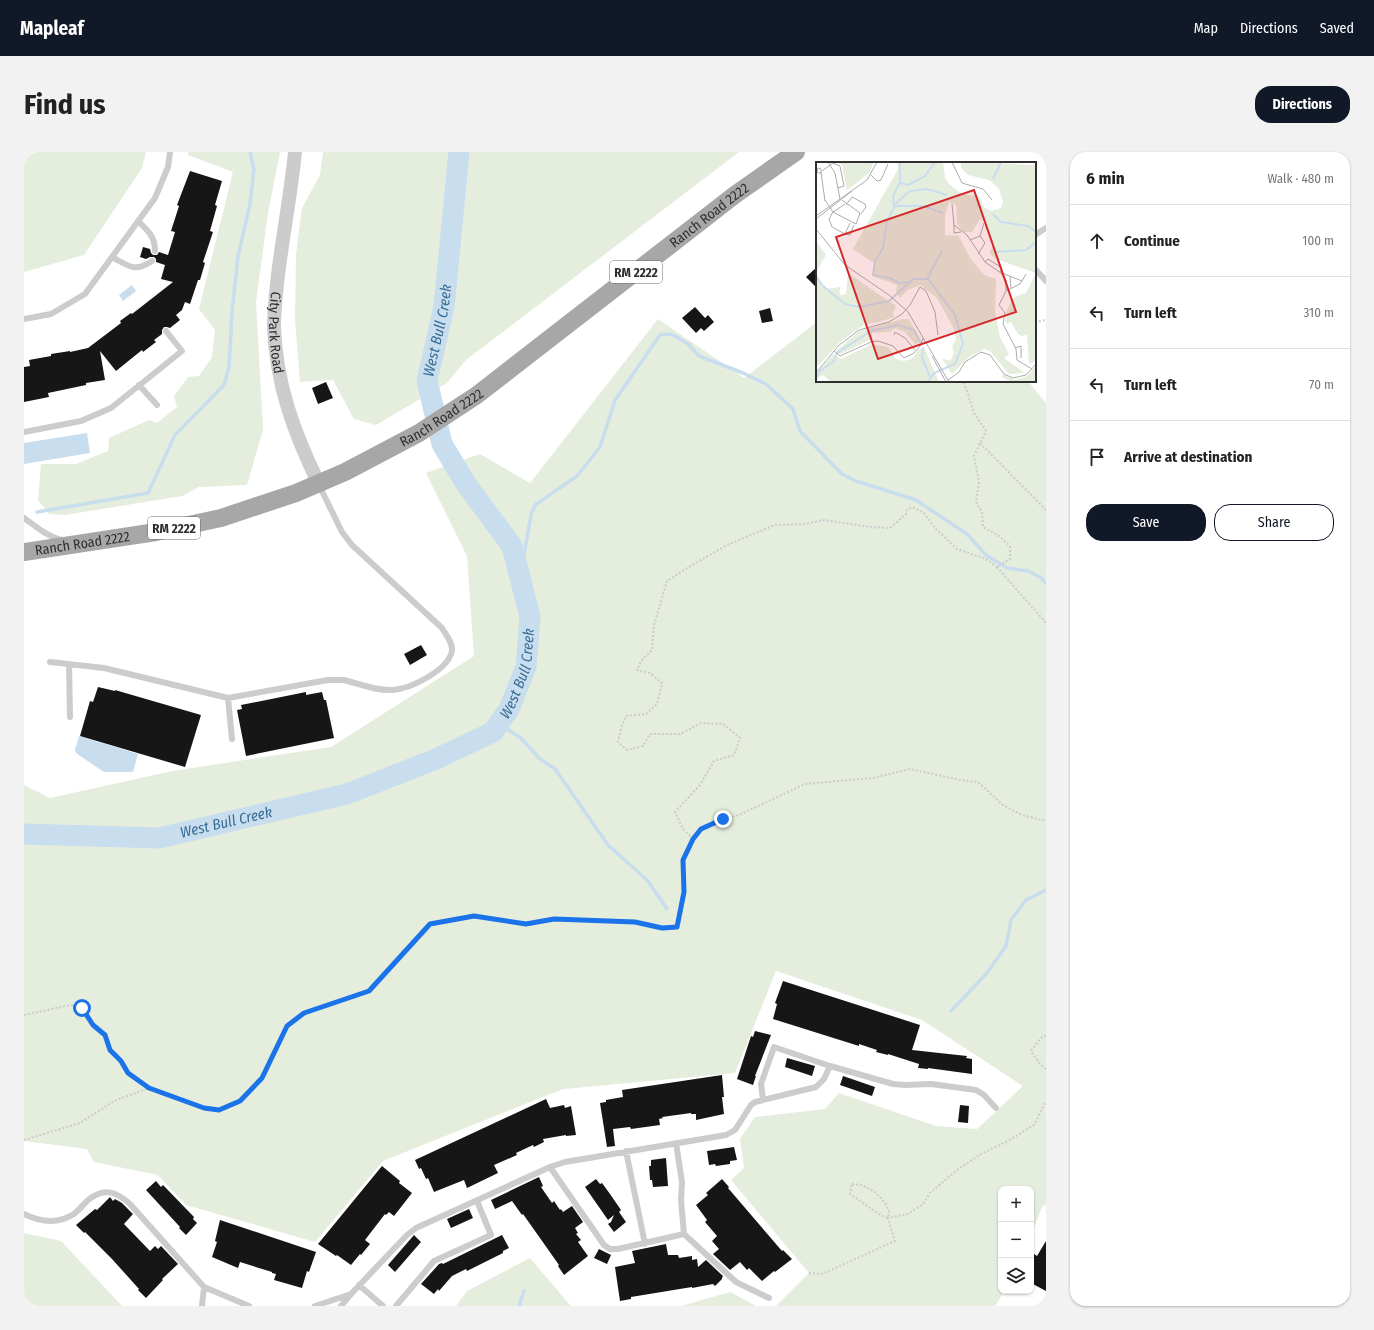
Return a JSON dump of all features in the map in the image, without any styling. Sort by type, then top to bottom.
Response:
[{"type":"main road","name":"Ranch Road 2222","points":[[24,552],[156,532],[221,518],[319,484],[380,454],[419,433],[477,395],[736,194],[796,152]]},
{"type":"street","name":"City Park Road","points":[[296,152],[282,238],[275,302],[275,347],[278,371],[289,413],[301,449],[319,484]]},
{"type":"lane","points":[[24,318],[51,314],[85,294],[155,198],[168,168],[170,152]]},
{"type":"lane","points":[[138,221],[150,233],[155,242],[155,251]]},
{"type":"lane","points":[[1036,234],[1046,228]]},
{"type":"lane","points":[[112,257],[131,267],[143,267],[152,261]]},
{"type":"lane","points":[[1036,270],[1046,281]]},
{"type":"lane","points":[[24,432],[81,421],[111,408],[182,351],[166,331]]},
{"type":"lane","points":[[139,385],[157,405]]},
{"type":"lane","points":[[50,662],[104,668],[228,698],[328,680],[342,680],[380,689],[392,690],[406,688],[436,672],[449,658],[452,650],[450,640],[442,628],[352,545],[340,528],[319,484]]},
{"type":"lane","points":[[24,518],[41,531],[57,539],[81,544]]},
{"type":"lane","points":[[69,664],[70,717]]},
{"type":"lane","points":[[228,698],[232,739]]},
{"type":"lane","points":[[763,1099],[761,1084],[774,1047],[830,1066],[893,1084],[931,1084],[976,1090],[984,1094],[996,1108]]},
{"type":"lane","points":[[341,1306],[350,1294],[411,1231],[477,1200],[565,1162],[731,1133],[739,1124],[751,1104],[763,1099],[816,1087],[824,1080],[830,1066]]},
{"type":"lane","points":[[676,1143],[682,1182],[681,1200],[684,1234],[736,1282],[769,1298]]},
{"type":"lane","points":[[626,1151],[645,1244]]},
{"type":"lane","points":[[550,1168],[606,1247],[618,1249],[684,1234]]},
{"type":"lane","points":[[24,1214],[38,1220],[61,1219],[75,1213],[100,1192],[119,1195],[130,1204],[204,1288],[249,1306]]},
{"type":"lane","points":[[396,1306],[434,1261],[491,1235],[477,1200]]},
{"type":"lane","points":[[359,1285],[383,1306]]},
{"type":"lane","points":[[202,1306],[204,1288]]},
{"type":"lane","points":[[315,1306],[350,1294]]},
{"type":"path","points":[[1036,322],[1046,320]]},
{"type":"path","points":[[963,382],[974,413],[986,431],[974,456],[979,482],[976,502],[982,512],[983,527],[999,536],[1010,546],[1010,559],[997,567]]},
{"type":"path","points":[[980,443],[1046,510]]},
{"type":"path","points":[[693,839],[683,829],[675,812],[700,785],[714,761],[734,756],[740,738],[724,724],[701,724],[680,734],[650,734],[643,746],[627,750],[618,742],[626,716],[646,714],[657,704],[662,683],[650,673],[637,670],[641,661],[652,650],[654,625],[668,581],[692,565],[727,545],[775,525],[805,524],[824,520],[871,527],[890,528],[906,514],[907,510],[912,507],[924,513],[936,529],[957,549],[986,559],[997,567],[1046,623]]},
{"type":"path","points":[[24,1015],[70,1005],[82,1008],[93,1025],[105,1035],[110,1050],[121,1061],[128,1073],[149,1088],[204,1108],[219,1110],[240,1101],[262,1078],[287,1026],[304,1013],[369,991],[430,924],[474,916],[526,924],[554,919],[635,922],[662,928],[677,927],[684,892],[683,860],[693,839],[701,829],[723,819],[739,815],[805,784],[873,778],[910,769],[960,780],[978,782],[1003,806],[1022,816],[1046,821]]},
{"type":"path","points":[[1046,1035],[1041,1038],[1031,1051],[1046,1069]]},
{"type":"path","points":[[24,1140],[80,1123],[114,1101],[149,1088]]},
{"type":"path","points":[[809,1273],[822,1274],[895,1240],[888,1218],[889,1210],[885,1203],[875,1192],[862,1186],[852,1184],[850,1194],[877,1214],[888,1218],[908,1214],[923,1204],[930,1193],[957,1170],[981,1154],[1008,1141],[1034,1125],[1046,1102]]},
{"type":"green space","points":[[24,152],[146,152],[142,168],[84,255],[24,272]]},
{"type":"green space","points":[[188,152],[280,152],[268,213],[256,302],[263,430],[247,485],[199,487],[182,496],[65,515],[49,514],[38,500],[41,464],[76,464],[108,451],[109,438],[149,420],[157,423],[177,407],[174,396],[188,377],[199,376],[212,357],[215,330],[199,309],[233,172],[188,155]]},
{"type":"green space","points":[[323,152],[739,152],[466,360],[447,383],[376,425],[354,419],[333,380],[300,382],[295,321],[296,255],[302,208],[320,175]]},
{"type":"green space","points":[[658,319],[744,378],[816,323],[816,382],[1029,382],[1046,403],[1046,1204],[1042,1207],[1034,1227],[1034,1186],[998,1186],[998,1294],[1003,1294],[995,1306],[776,1306],[809,1273],[731,1180],[744,1168],[740,1139],[755,1117],[825,1109],[839,1093],[936,1126],[977,1129],[1023,1086],[922,1020],[776,971],[735,1073],[564,1089],[383,1161],[315,1242],[186,1205],[158,1175],[94,1162],[87,1149],[24,1141],[24,785],[50,798],[172,771],[331,747],[474,656],[467,556],[426,473],[480,454],[530,483]]},
{"type":"green space","points":[[24,1233],[61,1241],[122,1306],[24,1306]]},
{"type":"green space","points":[[530,1258],[571,1306],[456,1306],[467,1291]]},
{"type":"green space","points":[[730,1292],[756,1306],[681,1306]]},
{"type":"water","points":[[132,285],[136,291],[123,301],[119,295]]},
{"type":"water","points":[[87,433],[90,453],[24,464],[24,443]]},
{"type":"water","points":[[79,736],[138,754],[133,772],[104,772],[76,753],[75,750]]},
{"type":"building","points":[[190,171],[222,181],[215,205],[217,206],[210,231],[213,232],[203,262],[205,263],[200,280],[198,280],[190,304],[185,302],[182,310],[176,315],[180,320],[170,328],[164,327],[162,334],[154,340],[156,342],[143,352],[142,350],[116,371],[100,351],[105,380],[86,383],[86,385],[48,393],[49,397],[24,402],[24,367],[30,366],[29,360],[51,356],[51,354],[88,348],[121,323],[120,321],[131,313],[132,314],[173,282],[161,279],[165,265],[156,262],[154,257],[146,259],[140,257],[143,247],[150,249],[153,255],[157,255],[159,252],[168,255],[175,232],[171,231],[179,206],[177,205]]},
{"type":"building","points":[[816,268],[816,287],[806,277]]},
{"type":"building","points":[[695,307],[705,318],[708,315],[714,322],[704,331],[701,328],[696,333],[682,318]]},
{"type":"building","points":[[770,308],[773,321],[762,323],[759,311]]},
{"type":"building","points":[[326,382],[333,398],[318,404],[312,388]]},
{"type":"building","points":[[421,645],[427,655],[410,665],[404,654]]},
{"type":"building","points":[[98,687],[115,690],[201,715],[185,767],[80,736],[90,701],[93,702]]},
{"type":"building","points":[[306,692],[306,695],[322,692],[324,700],[326,700],[334,738],[246,756],[237,710],[242,709],[241,705]]},
{"type":"building","points":[[783,981],[920,1025],[912,1050],[967,1056],[966,1058],[972,1059],[972,1074],[918,1068],[919,1064],[888,1054],[876,1052],[877,1050],[859,1044],[859,1046],[773,1019],[777,1004],[775,1003]]},
{"type":"building","points":[[755,1031],[771,1035],[753,1085],[737,1079],[751,1036],[753,1037]]},
{"type":"building","points":[[787,1058],[815,1066],[812,1076],[785,1067]]},
{"type":"building","points":[[722,1075],[724,1114],[696,1120],[696,1114],[691,1113],[662,1117],[663,1118],[659,1119],[660,1125],[631,1129],[630,1127],[613,1129],[615,1146],[607,1147],[600,1103],[606,1102],[606,1100],[623,1097],[622,1090]]},
{"type":"building","points":[[843,1076],[875,1087],[872,1096],[840,1085]]},
{"type":"building","points":[[546,1099],[550,1108],[564,1105],[565,1108],[571,1106],[576,1135],[566,1135],[543,1139],[544,1142],[534,1147],[533,1145],[516,1153],[517,1155],[494,1165],[498,1173],[467,1188],[464,1180],[434,1192],[428,1178],[426,1179],[415,1160]]},
{"type":"building","points":[[960,1105],[969,1106],[968,1123],[958,1122]]},
{"type":"building","points":[[734,1147],[737,1160],[730,1161],[730,1164],[716,1166],[715,1164],[709,1165],[707,1151]]},
{"type":"building","points":[[666,1158],[668,1186],[653,1187],[652,1180],[650,1180],[649,1166],[651,1166],[651,1160]]},
{"type":"building","points":[[382,1166],[400,1181],[399,1183],[412,1193],[394,1216],[389,1212],[386,1215],[385,1214],[365,1240],[370,1244],[351,1265],[318,1244]]},
{"type":"building","points":[[539,1177],[543,1186],[541,1187],[552,1203],[554,1201],[563,1212],[572,1206],[583,1222],[575,1228],[578,1233],[576,1234],[581,1240],[578,1242],[588,1256],[564,1275],[558,1266],[559,1265],[512,1201],[495,1209],[491,1200]]},
{"type":"building","points":[[596,1179],[600,1184],[602,1183],[610,1194],[621,1210],[619,1212],[626,1222],[614,1232],[608,1224],[611,1222],[614,1215],[608,1220],[585,1187]]},
{"type":"building","points":[[722,1179],[782,1251],[783,1250],[792,1259],[762,1281],[749,1268],[747,1270],[740,1262],[730,1270],[713,1254],[719,1249],[712,1241],[717,1236],[705,1222],[707,1220],[696,1205],[708,1195],[706,1193]]},
{"type":"building","points":[[156,1181],[161,1187],[163,1185],[194,1217],[193,1219],[197,1223],[186,1235],[146,1190]]},
{"type":"building","points":[[110,1197],[113,1201],[115,1199],[122,1203],[133,1214],[124,1224],[150,1251],[155,1246],[158,1249],[161,1246],[178,1264],[162,1279],[163,1280],[146,1298],[112,1259],[76,1225],[95,1209],[97,1210]]},
{"type":"building","points":[[469,1209],[473,1218],[451,1228],[447,1219]]},
{"type":"building","points":[[220,1220],[316,1252],[309,1272],[307,1271],[302,1288],[274,1280],[276,1274],[272,1272],[240,1262],[238,1268],[212,1257],[217,1242],[215,1241]]},
{"type":"building","points":[[414,1235],[421,1242],[395,1272],[388,1265]]},
{"type":"building","points":[[502,1235],[509,1248],[503,1251],[503,1253],[467,1271],[466,1269],[452,1276],[439,1291],[438,1289],[434,1294],[421,1284],[439,1264],[443,1264]]},
{"type":"building","points":[[1046,1241],[1046,1291],[1034,1285],[1034,1254],[1037,1256]]},
{"type":"building","points":[[666,1244],[668,1255],[678,1255],[679,1258],[692,1256],[692,1260],[697,1259],[698,1267],[706,1260],[723,1276],[722,1279],[715,1286],[713,1284],[692,1287],[631,1297],[631,1299],[620,1301],[615,1267],[635,1263],[632,1251]]},
{"type":"building","points":[[599,1249],[611,1255],[607,1264],[594,1258]]},
{"type":"waterway","points":[[37,512],[148,493],[175,435],[224,385],[229,367],[232,312],[238,256],[250,204],[254,169],[250,152]]},
{"type":"waterway","name":"West Bull Creek","points":[[24,834],[159,838],[347,794],[436,759],[493,732],[509,709],[526,667],[530,617],[512,546],[466,484],[442,444],[427,381],[444,307],[459,152]]},
{"type":"waterway","points":[[520,577],[531,515],[535,505],[577,476],[600,447],[615,400],[660,335],[669,334],[688,344],[699,356],[743,373],[766,384],[793,409],[800,431],[842,474],[856,481],[916,500],[967,534],[986,555],[1007,568],[1028,571],[1040,577],[1046,583]]},
{"type":"waterway","points":[[499,724],[521,738],[540,759],[555,769],[608,845],[647,880],[667,909]]},
{"type":"waterway","points":[[951,1011],[987,973],[1006,946],[1011,920],[1026,900],[1046,890]]},
{"type":"waterway","points":[[519,1306],[524,1291]]},
{"type":"route","points":[[82,1008],[93,1025],[105,1035],[110,1050],[121,1061],[128,1073],[149,1088],[204,1108],[219,1110],[240,1101],[262,1078],[287,1026],[304,1013],[369,991],[430,924],[474,916],[526,924],[554,919],[635,922],[662,928],[677,927],[684,892],[683,860],[693,839],[701,829],[723,819]]}]
